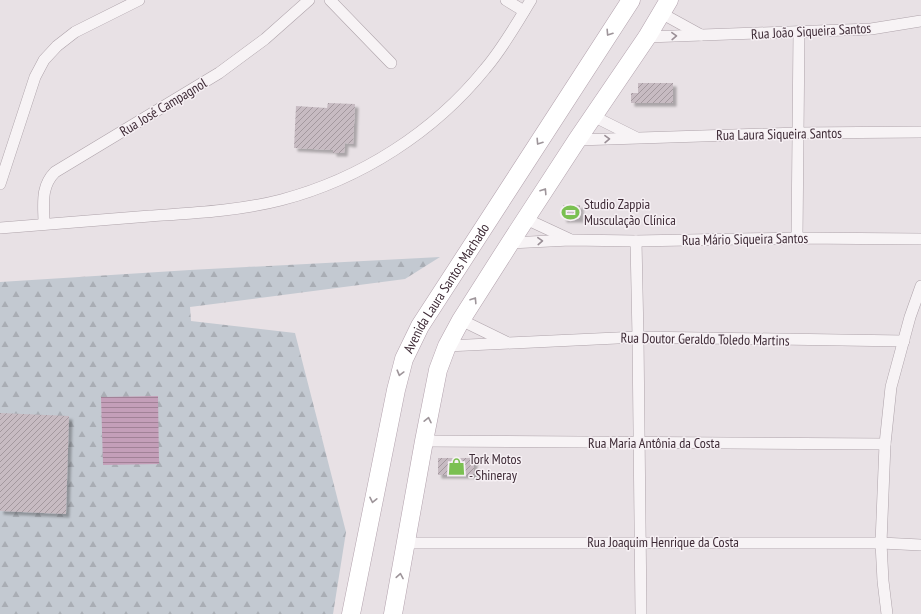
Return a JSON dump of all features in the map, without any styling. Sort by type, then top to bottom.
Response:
[{"type":"main road","name":"Avenida Laura Santos Machado","points":[[351,614],[393,405],[404,359],[420,326],[631,0]]},
{"type":"main road","name":"Avenida Laura Santos Machado","points":[[392,614],[438,370],[447,346],[461,320],[526,218],[647,37],[665,6]]},
{"type":"street","points":[[0,184],[35,77],[47,56],[75,32],[139,0]]},
{"type":"street","name":"Rua José Campagnol","points":[[44,224],[45,188],[51,177],[56,172],[219,73],[265,39],[309,0]]},
{"type":"street","points":[[330,0],[391,63]]},
{"type":"street","points":[[506,0],[524,11]]},
{"type":"street","points":[[0,228],[236,209],[282,200],[350,175],[372,164],[403,144],[433,122],[469,88],[492,60],[531,0]]},
{"type":"street","points":[[665,6],[701,35]]},
{"type":"street","name":"Rua João Siqueira Santos","points":[[647,37],[871,29],[921,21]]},
{"type":"street","points":[[797,238],[799,32]]},
{"type":"street","name":"Rua Laura Siqueira Santos","points":[[593,116],[637,138]]},
{"type":"street","name":"Rua Laura Siqueira Santos","points":[[577,140],[798,133],[921,132]]},
{"type":"street","name":"Rua Mário Siqueira Santos","points":[[526,218],[570,240]]},
{"type":"street","name":"Rua Mário Siqueira Santos","points":[[510,243],[570,240],[636,241],[797,238],[921,239]]},
{"type":"street","points":[[636,241],[641,614]]},
{"type":"street","points":[[887,614],[883,582],[881,543],[885,444],[891,387],[921,286]]},
{"type":"street","name":"Rua Doutor Geraldo Toledo Martins","points":[[461,320],[506,342]]},
{"type":"street","name":"Rua Doutor Geraldo Toledo Martins","points":[[447,346],[506,342],[638,337],[904,341]]},
{"type":"street","name":"Rua Maria Antônia da Costa","points":[[424,441],[885,444]]},
{"type":"street","name":"Rua Joaquim Henrique da Costa","points":[[406,542],[881,543],[921,545]]},
{"type":"green space","points":[[440,257],[405,279],[190,307],[191,321],[295,333],[346,532],[333,614],[0,614],[0,282],[190,270]]},
{"type":"shaded area","points":[[158,396],[159,464],[103,465],[101,397]]},
{"type":"building","points":[[638,83],[673,83],[673,103],[631,103],[631,93],[638,93]]},
{"type":"building","points":[[328,103],[355,104],[353,144],[345,143],[344,153],[333,153],[333,150],[294,148],[296,106],[327,108]]},
{"type":"building","name":"Studio Zappia Musculação Clínica","points":[[563,205],[580,205],[580,219],[563,219]]},
{"type":"building","points":[[0,413],[69,416],[66,514],[0,511]]},
{"type":"building","name":"Tork Motos - Shineray","points":[[438,458],[474,458],[474,475],[438,475]]},
{"type":"place","name":"Studio Zappia Musculação Clínica","points":[[571,212]]},
{"type":"place","name":"Tork Motos - Shineray","points":[[456,467]]}]
